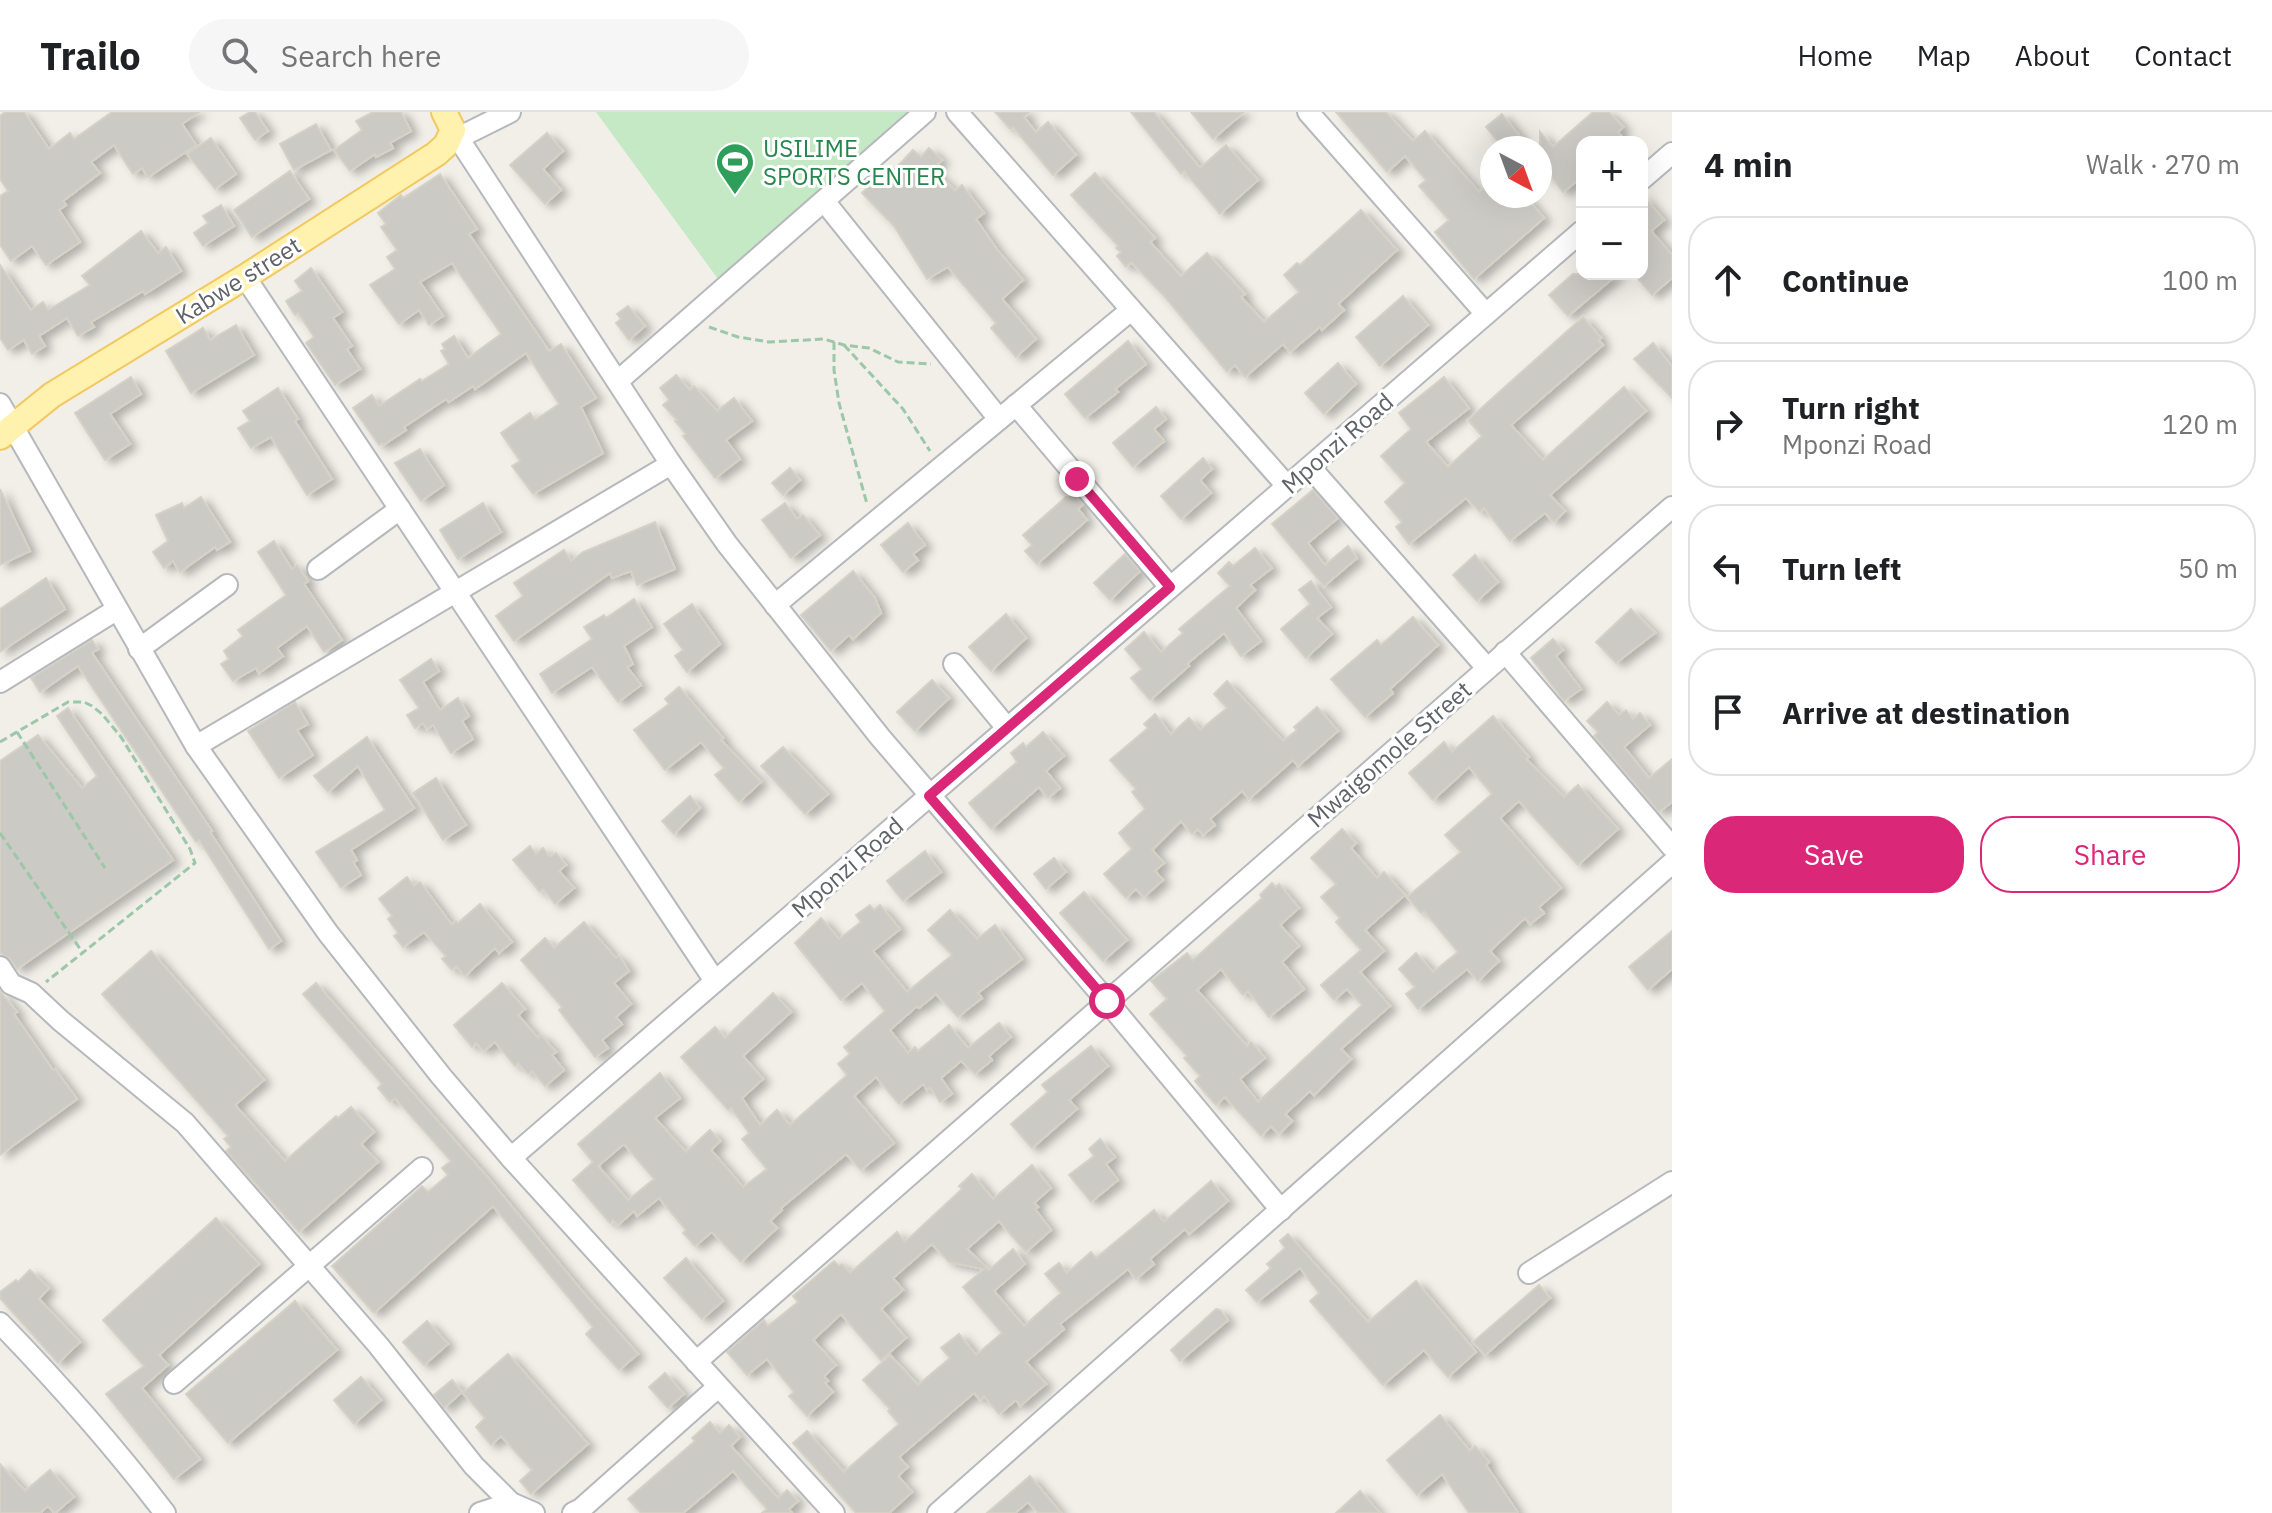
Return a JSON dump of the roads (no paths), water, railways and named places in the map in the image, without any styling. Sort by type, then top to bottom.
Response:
[{"type":"main road","name":"Kabwe street","points":[[6,431],[52,395],[245,277],[436,154],[446,145],[452,127]]},
{"type":"street","points":[[510,112],[452,127],[671,464],[727,544],[929,796],[1107,1001],[1281,1210]]},
{"type":"street","points":[[618,381],[925,112]]},
{"type":"street","points":[[957,112],[1287,486]]},
{"type":"street","points":[[1308,112],[1486,314]]},
{"type":"street","points":[[1648,174],[1672,153]]},
{"type":"street","points":[[824,201],[999,419]]},
{"type":"street","name":"Mponzi Road","points":[[511,1158],[1576,236]]},
{"type":"street","points":[[245,277],[715,981]]},
{"type":"street","points":[[775,605],[1131,310]]},
{"type":"street","points":[[0,404],[6,431],[196,746],[328,933],[441,1076],[511,1158],[834,1513]]},
{"type":"street","points":[[1016,405],[1170,587]]},
{"type":"street","points":[[196,746],[671,464]]},
{"type":"street","points":[[1310,467],[1487,668]]},
{"type":"street","name":"Mwaigomole Street","points":[[696,1362],[1672,507]]},
{"type":"street","points":[[318,569],[400,509]]},
{"type":"street","points":[[139,649],[227,585]]},
{"type":"street","points":[[0,682],[116,610]]},
{"type":"street","points":[[1505,652],[1672,847]]},
{"type":"street","points":[[954,664],[1007,728]]},
{"type":"street","points":[[938,1513],[1672,863]]},
{"type":"street","points":[[0,967],[11,984],[31,993],[185,1123],[378,1345],[474,1466],[511,1503],[534,1513]]},
{"type":"street","points":[[174,1383],[422,1168]]},
{"type":"street","points":[[1529,1273],[1672,1182]]},
{"type":"street","points":[[0,1323],[109,1440],[165,1513]]},
{"type":"street","points":[[573,1513],[718,1387]]},
{"type":"street","points":[[481,1513],[511,1503]]},
{"type":"place","name":"USILIME SPORTS CENTER","points":[[735,196]]}]
